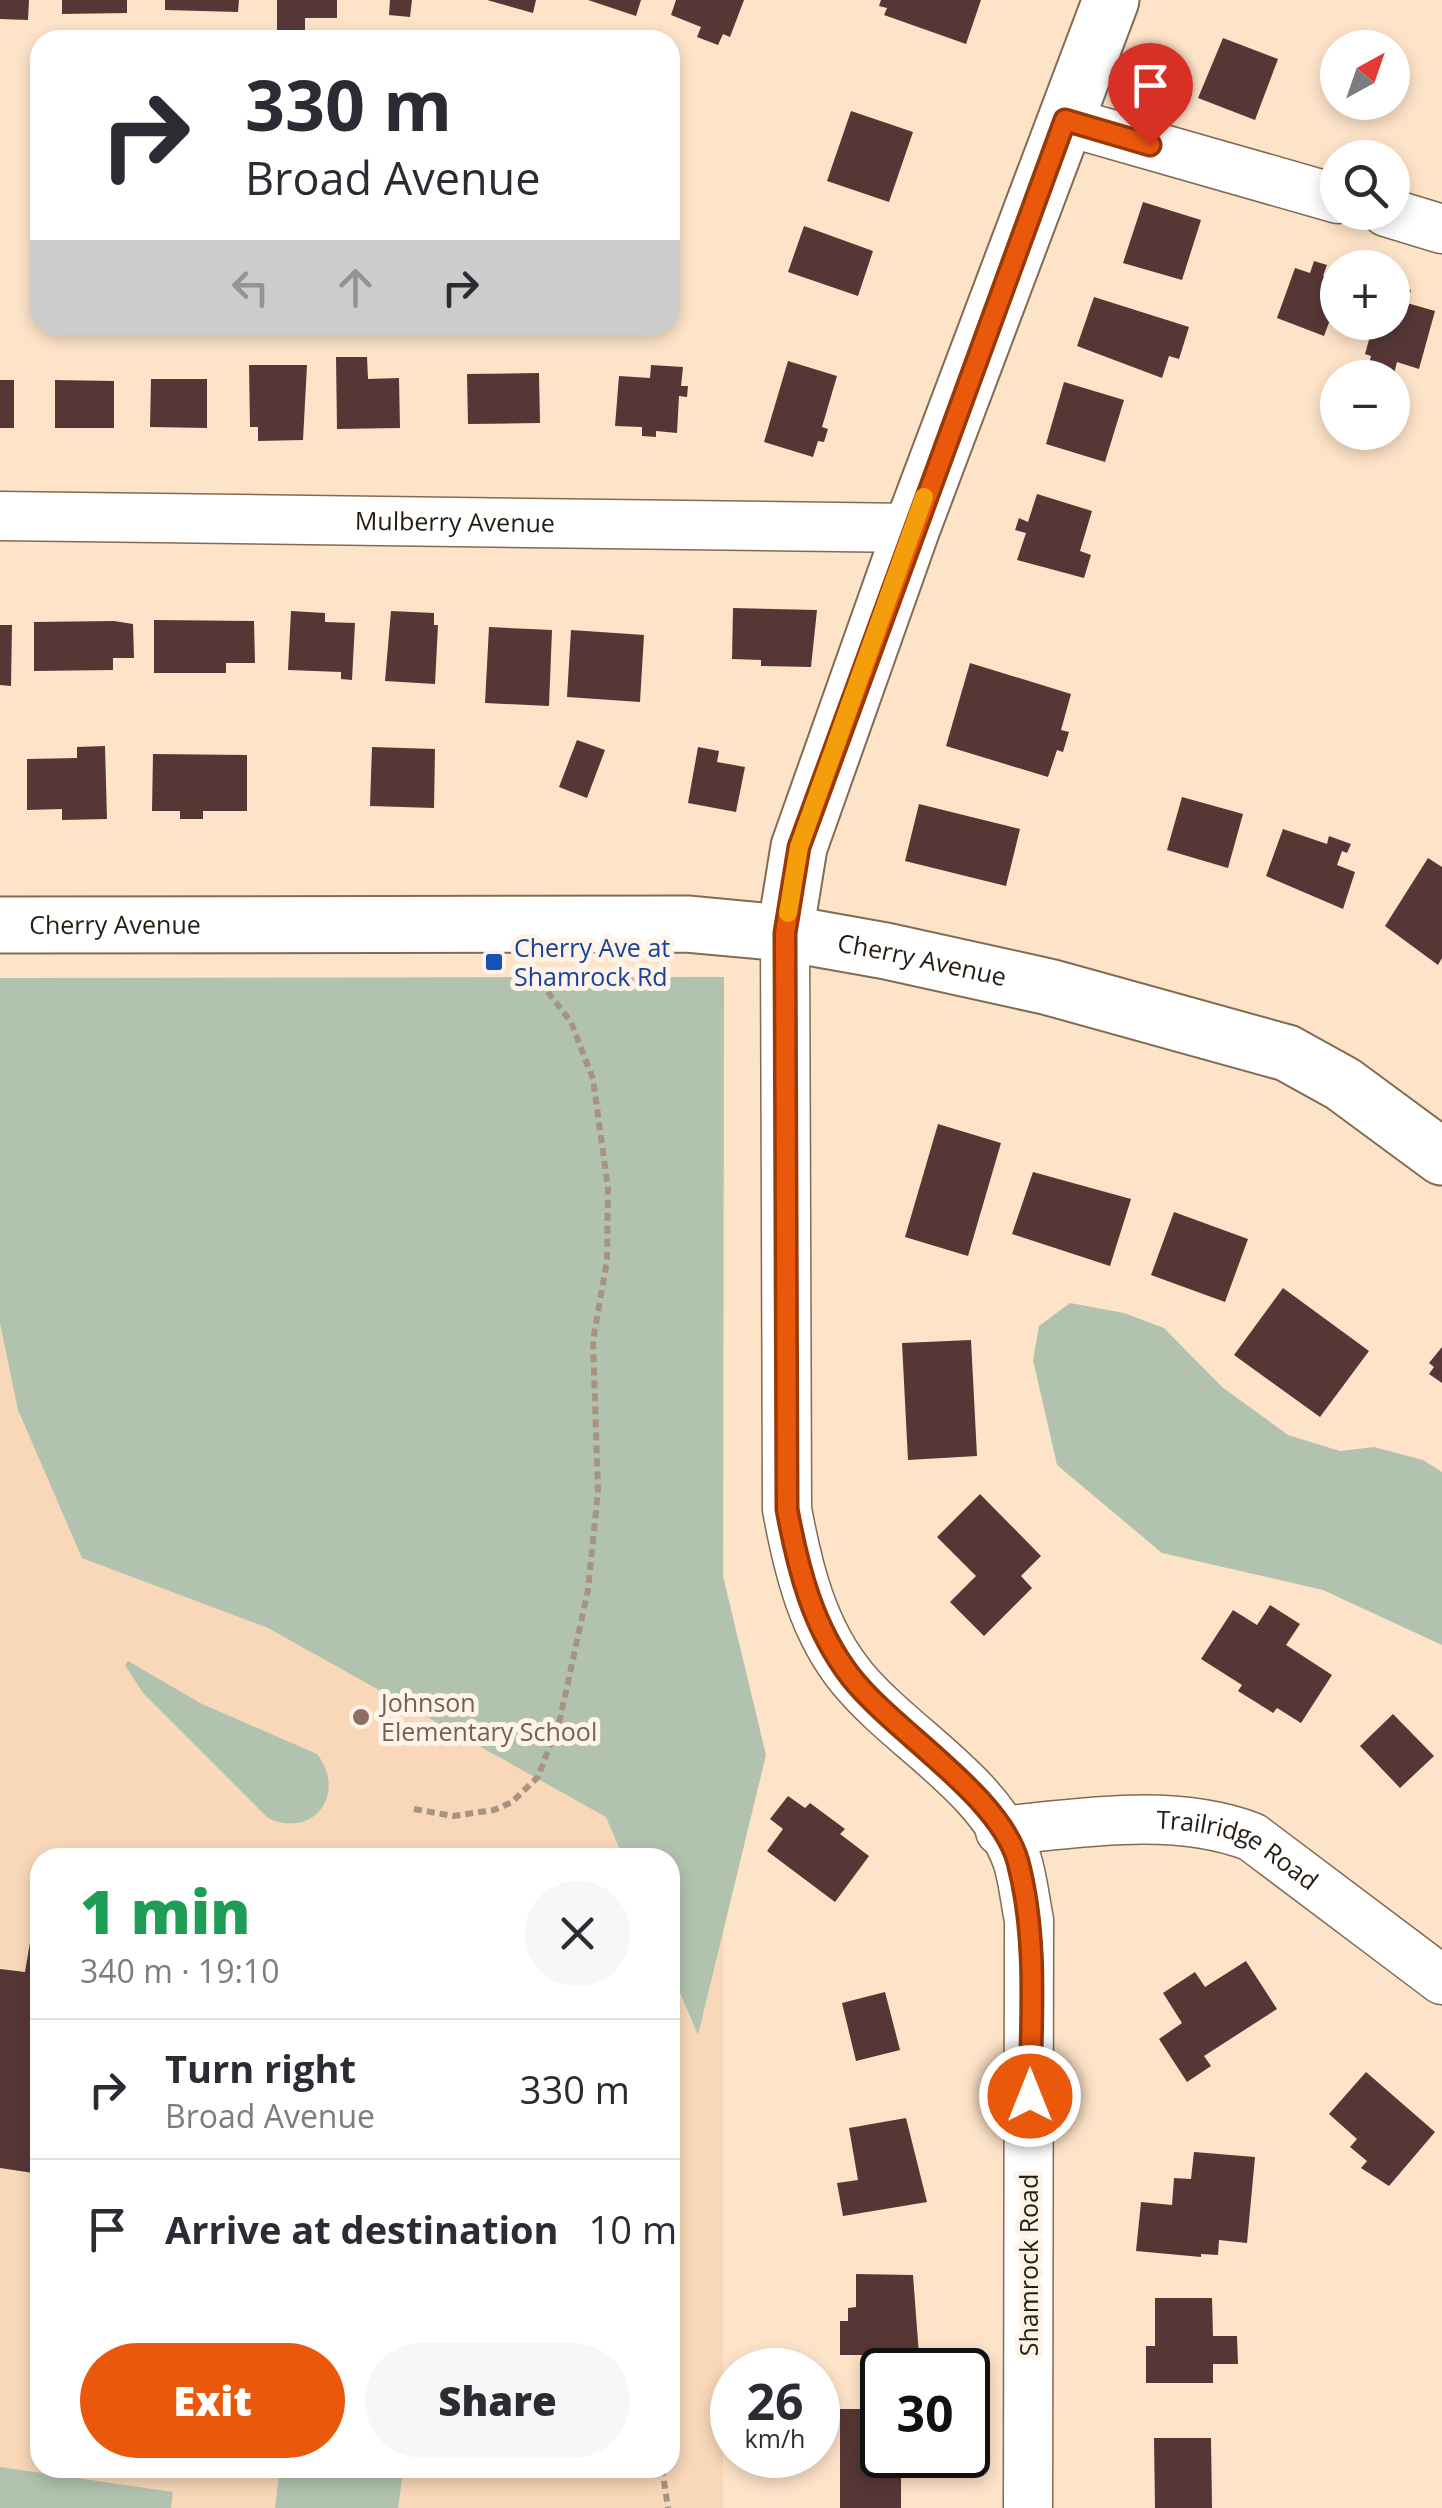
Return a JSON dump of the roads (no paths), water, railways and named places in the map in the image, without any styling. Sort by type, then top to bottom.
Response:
[{"type":"street","name":"Shamrock Road","points":[[1028,2508],[1031,1949],[1018,1861],[974,1794],[852,1678],[820,1626],[798,1569],[787,1509],[785,933],[799,847],[912,528],[1111,0]]},
{"type":"street","points":[[1065,120],[1320,194]]},
{"type":"street","points":[[1410,219],[1442,228]]},
{"type":"street","name":"Mulberry Avenue","points":[[0,516],[912,528]]},
{"type":"street","name":"Cherry Avenue","points":[[0,925],[687,924],[785,933],[1048,987],[1287,1053],[1343,1084],[1442,1156]]},
{"type":"street","name":"Trailridge Road","points":[[1000,1831],[1137,1821],[1220,1824],[1252,1837],[1442,1980]]},
{"type":"place","name":"Cherry Ave at Shamrock Rd","points":[[494,962]]},
{"type":"place","name":"Johnson Elementary School","points":[[361,1717]]}]
